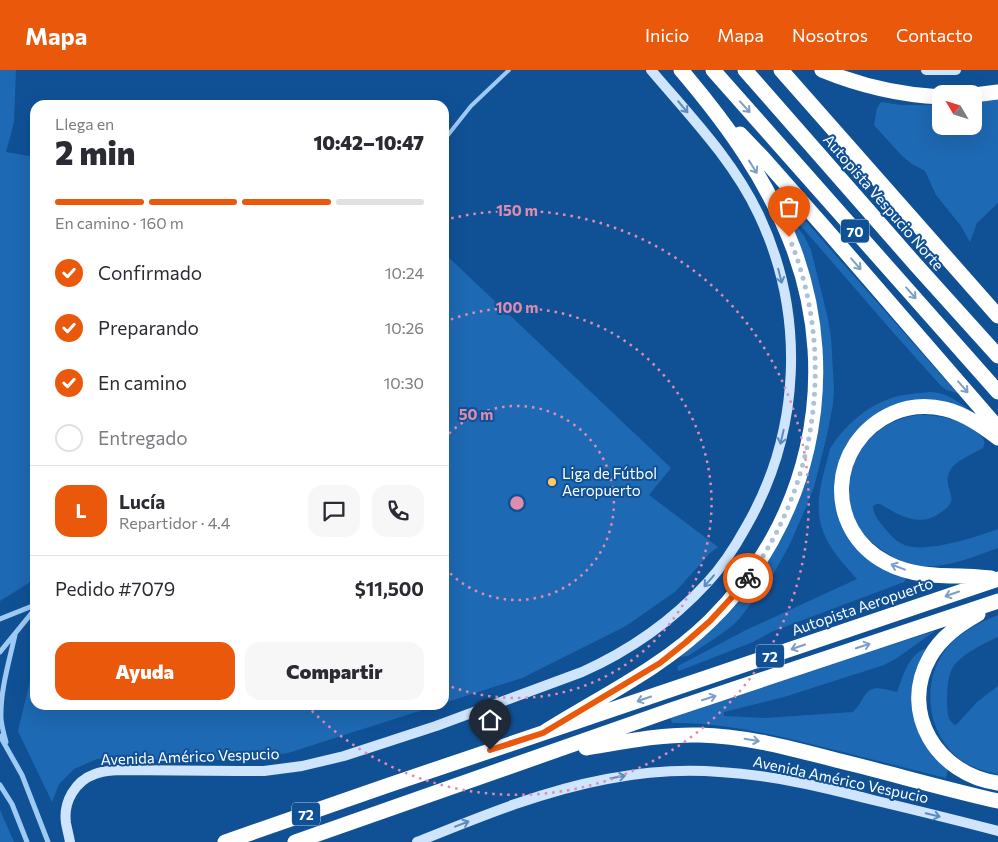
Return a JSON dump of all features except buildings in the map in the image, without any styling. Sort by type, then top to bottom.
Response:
[{"type":"highway","points":[[543,733],[660,663],[710,621],[741,587],[768,548],[788,507],[803,465],[812,419],[816,372],[812,324],[802,274],[784,225],[765,187],[742,149],[681,70]]},
{"type":"highway","name":"70","points":[[713,70],[998,392]]},
{"type":"highway","name":"Autopista Vespucio Norte","points":[[745,70],[998,356]]},
{"type":"highway","points":[[780,70],[998,316]]},
{"type":"highway","points":[[822,70],[880,90],[902,94],[932,96]]},
{"type":"highway","points":[[982,94],[998,92]]},
{"type":"highway","points":[[705,99],[776,172],[998,428]]},
{"type":"highway","points":[[998,438],[966,417],[945,409],[925,406],[896,412],[869,428],[854,446],[844,466],[841,489],[844,511],[853,531],[868,550],[887,563],[920,574],[998,578]]},
{"type":"highway","name":"Autopista Aeropuerto","points":[[225,842],[998,578]]},
{"type":"highway","points":[[998,602],[964,622],[936,648],[922,675],[919,703],[923,724],[928,736],[942,755],[969,775],[998,783]]},
{"type":"highway","name":"72","points":[[295,842],[671,710],[998,602]]},
{"type":"highway","points":[[548,754],[667,736],[719,736],[767,743],[998,801]]},
{"type":"street","name":"Avenida Américo Vespucio","points":[[70,842],[65,814],[66,805],[80,782],[97,773],[118,770],[264,771],[302,766],[344,756],[408,735],[603,663],[634,645],[666,622],[702,589],[724,562],[760,501],[780,446],[786,422],[789,397],[791,345],[789,319],[780,272],[751,199],[728,162],[651,70]]},
{"type":"street","points":[[926,70],[956,70]]},
{"type":"street","points":[[0,619],[30,607]]},
{"type":"street","points":[[0,652],[30,616]]},
{"type":"street","points":[[6,746],[1,720],[2,692],[15,635]]},
{"type":"street","points":[[0,736],[22,775],[48,842]]},
{"type":"street","name":"Avenida Américo Vespucio","points":[[417,842],[560,790],[631,775],[690,771],[738,773],[776,778],[998,830]]},
{"type":"street","points":[[0,784],[12,804],[27,842]]},
{"type":"lane","points":[[449,134],[471,106],[509,70]]},
{"type":"shaded area","points":[[0,70],[16,70],[14,122],[6,152],[30,156],[30,582],[0,601]]},
{"type":"shaded area","points":[[998,99],[998,203],[977,223],[970,242],[961,226],[936,195],[925,171],[902,156],[874,125],[877,108],[881,102],[900,105],[932,105],[932,135],[982,135],[982,102]]},
{"type":"shaded area","points":[[783,207],[804,236],[811,250],[828,319],[834,389],[827,435],[814,487],[790,544],[774,573],[732,626],[688,656],[678,657],[718,623],[737,603],[760,573],[782,537],[792,515],[814,449],[821,387]]},
{"type":"shaded area","points":[[801,216],[957,393],[941,386],[891,330],[797,221]]},
{"type":"shaded area","name":"Liga de Fútbol Aeropuerto","points":[[449,258],[671,468],[649,495],[718,547],[710,553],[676,591],[626,626],[522,678],[449,701]]},
{"type":"shaded area","points":[[929,392],[944,395],[967,408],[966,410],[893,406],[872,417],[862,425],[848,444],[839,465],[863,555],[879,566],[907,578],[904,582],[771,632],[753,642],[679,671],[677,669],[678,666],[746,630],[857,579],[831,547],[821,525],[819,496],[830,449],[840,434],[868,409],[895,397]]},
{"type":"shaded area","points":[[918,415],[943,417],[967,425],[983,439],[983,448],[961,460],[951,469],[948,483],[951,502],[940,513],[917,520],[902,516],[877,504],[873,506],[876,517],[894,538],[907,546],[928,547],[940,545],[998,529],[998,548],[944,565],[914,565],[901,561],[882,550],[867,538],[858,526],[851,508],[849,484],[852,469],[858,456],[866,443],[889,424],[903,418]]},
{"type":"shaded area","points":[[998,615],[998,637],[968,653],[953,667],[948,680],[947,705],[949,719],[955,725],[977,702],[998,686],[998,774],[976,768],[956,756],[945,744],[938,731],[932,716],[930,700],[931,684],[935,669],[942,655],[952,642],[962,634]]},
{"type":"shaded area","points":[[935,631],[884,665],[784,697],[724,712],[724,716],[765,718],[853,712],[870,690],[878,688],[897,692],[904,672],[911,660],[927,648],[915,693],[948,768],[946,778],[767,734],[729,727],[672,723],[670,714]]},
{"type":"shaded area","points":[[30,681],[30,710],[422,710],[288,753],[244,759],[180,761],[97,759],[74,769],[59,784],[52,802],[18,731]]},
{"type":"shaded area","points":[[0,810],[14,842],[0,842]]},
{"type":"way so far","points":[[748,578],[779,528],[796,486],[808,443],[815,396],[815,348],[808,299],[802,274],[789,237]]},
{"type":"place","name":"Liga de Fútbol Aeropuerto","points":[[552,482]]},
{"type":"route","points":[[490,750],[543,733],[660,663],[710,621],[748,578]]}]
